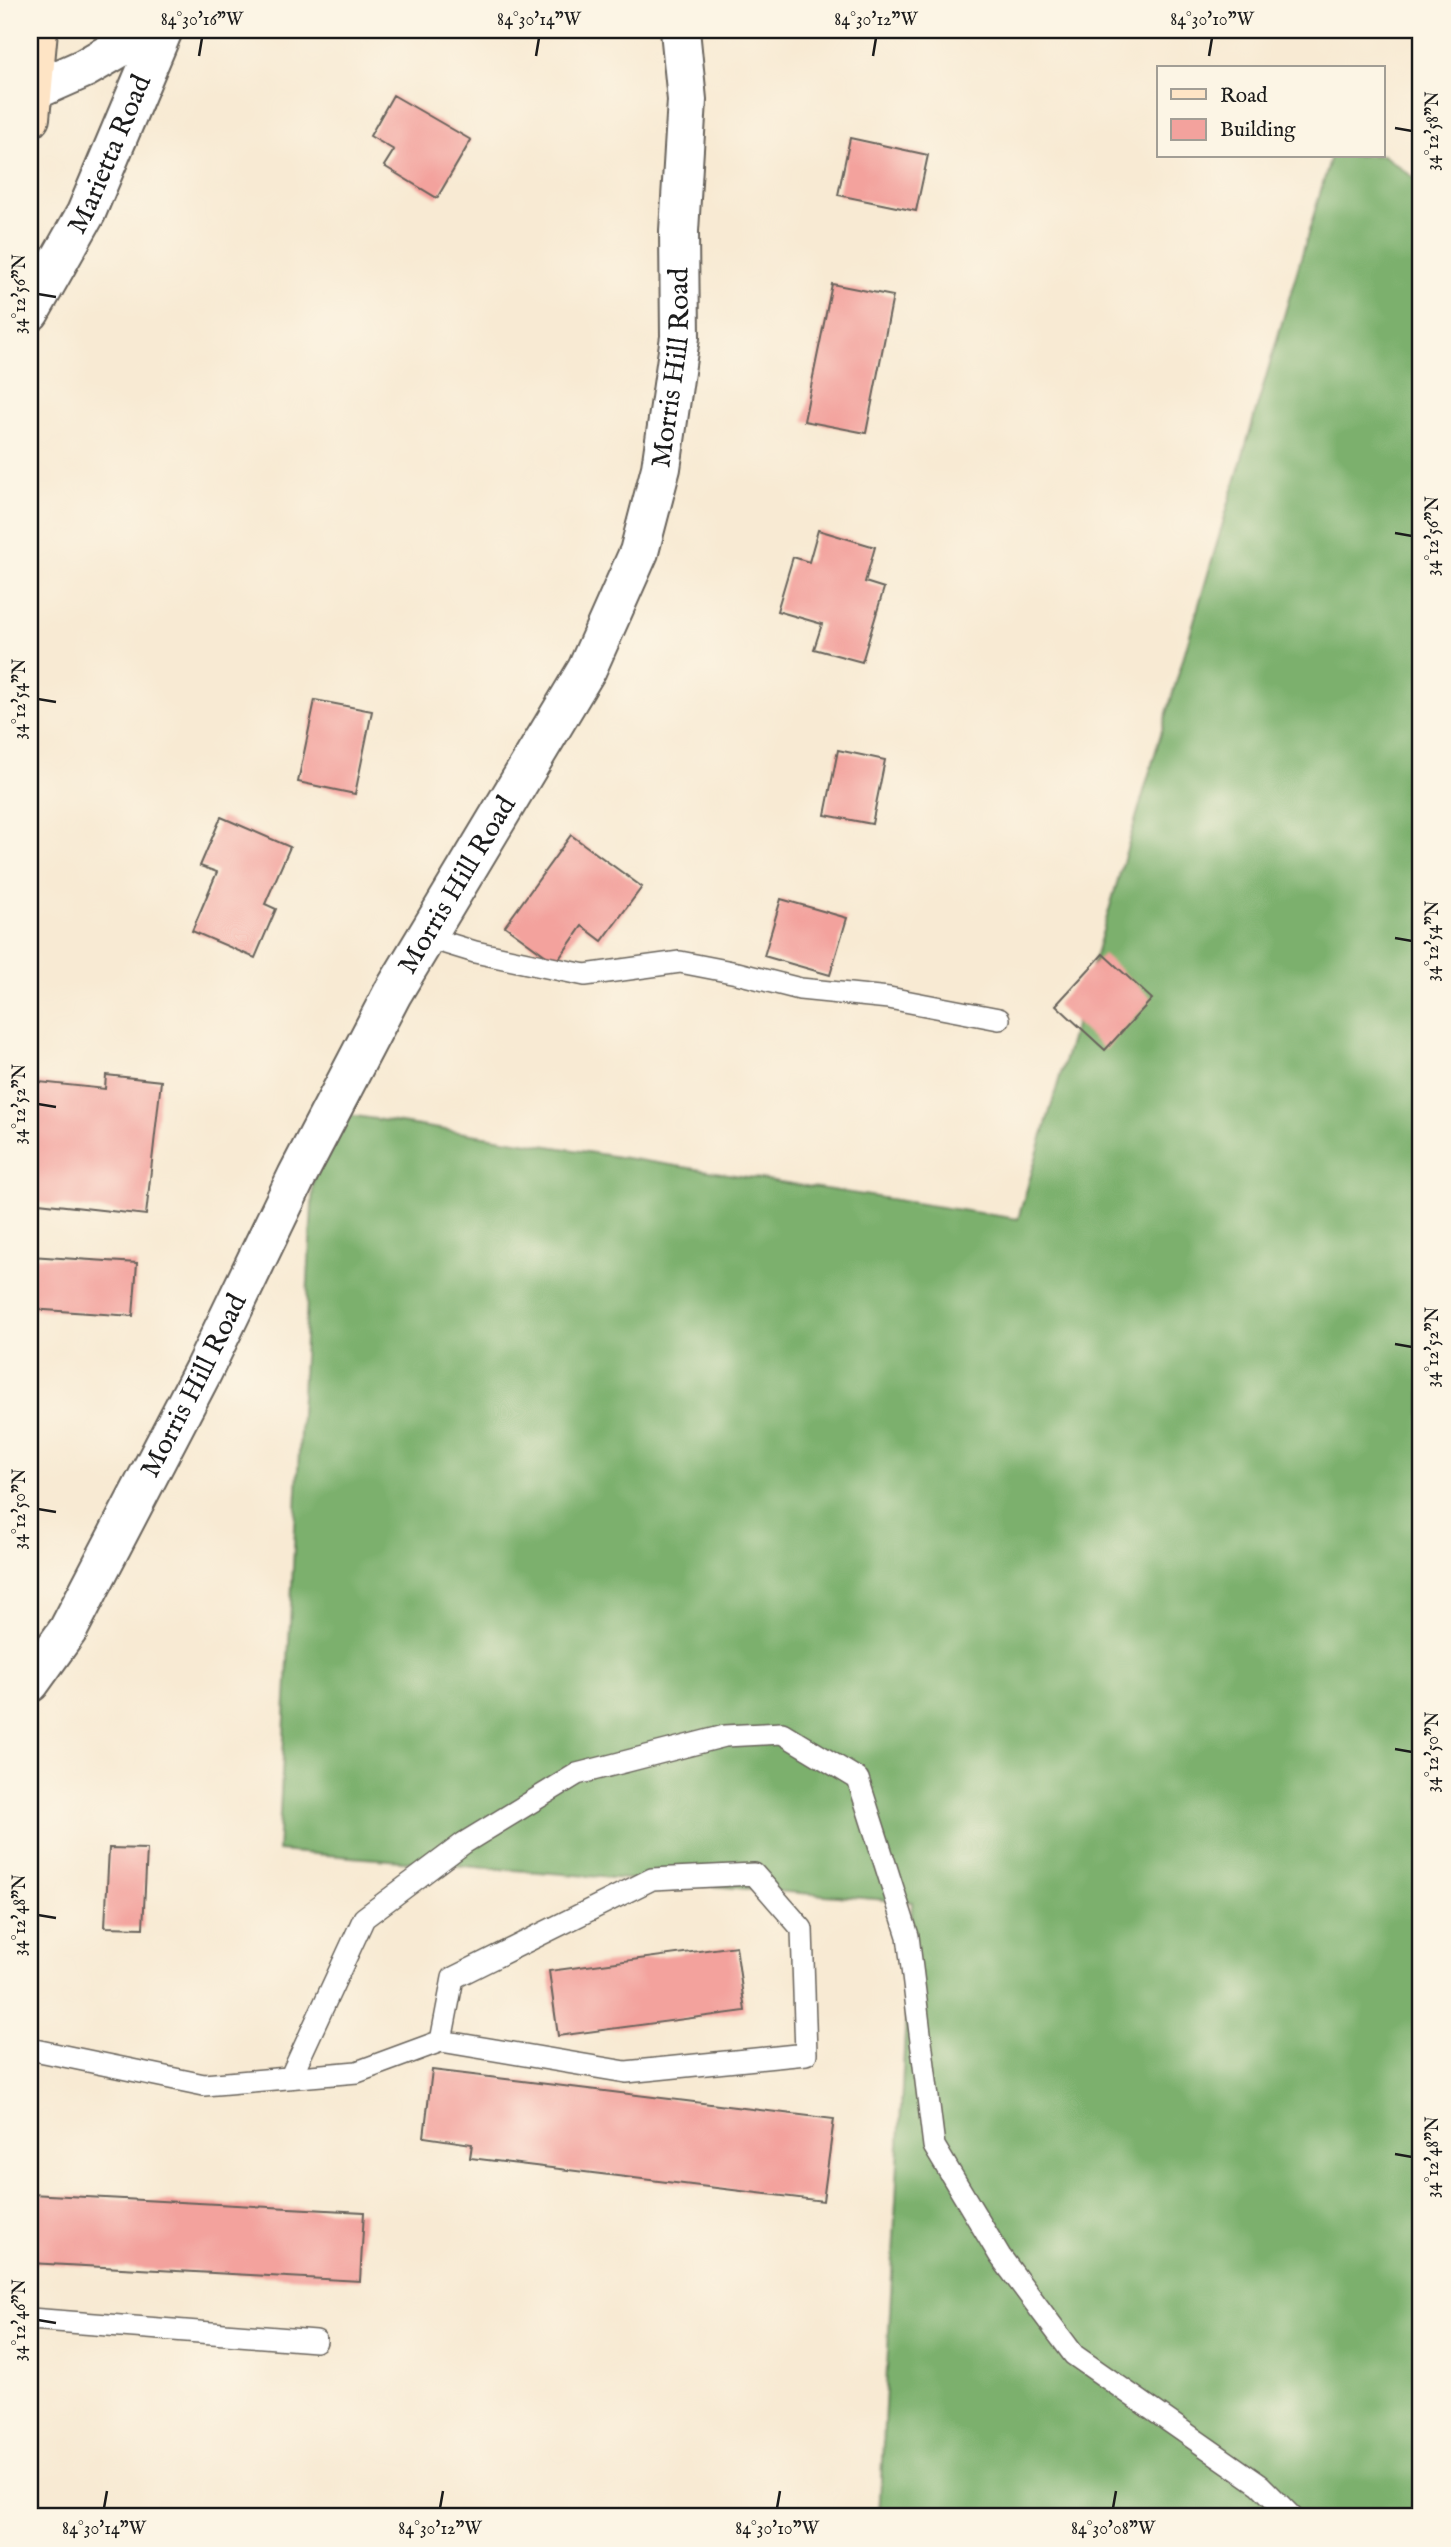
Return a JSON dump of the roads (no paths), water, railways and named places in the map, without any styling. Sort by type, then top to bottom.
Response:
[{"type":"main road","points":[[31,105],[38,30]]},
{"type":"street","name":"Marietta Road","points":[[31,105],[85,68],[150,30]]},
{"type":"street","name":"Marietta Road","points":[[30,312],[86,213],[163,30]]},
{"type":"street","name":"Morris Hill Road","points":[[30,1683],[68,1630],[204,1371],[303,1164],[392,994],[587,669],[639,552],[661,468],[680,337],[679,231],[687,100],[680,30]]},
{"type":"lane","points":[[426,937],[475,952],[585,975],[680,962],[800,989],[889,998],[999,1019]]},
{"type":"lane","points":[[291,2076],[364,1918],[464,1843],[577,1773],[725,1736],[782,1733],[858,1779],[908,1936],[934,2146],[1000,2256],[1074,2355],[1260,2485],[1292,2517]]},
{"type":"lane","points":[[30,2049],[204,2085],[357,2072],[441,2041],[626,2072],[806,2054],[802,1929],[754,1874],[652,1879],[453,1978],[441,2041]]},
{"type":"lane","points":[[30,2319],[316,2342]]}]
